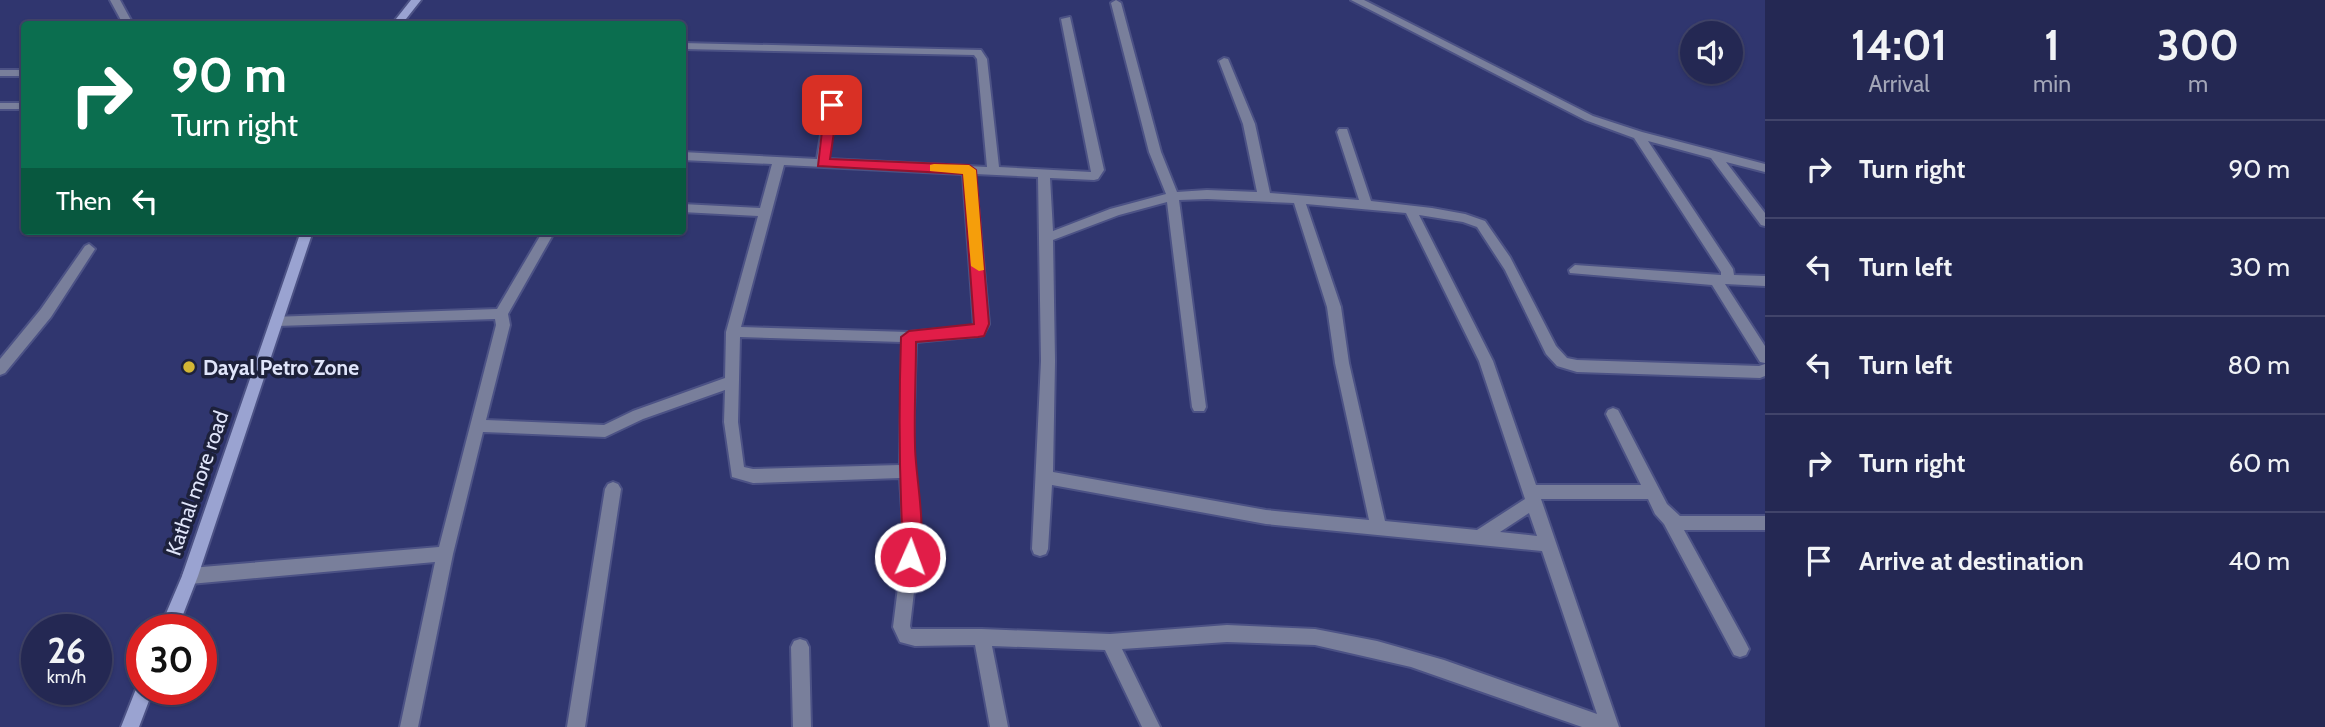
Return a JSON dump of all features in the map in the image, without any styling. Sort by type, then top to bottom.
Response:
[{"type":"main road","points":[[399,21],[416,0]]},
{"type":"main road","name":"Kathal more road","points":[[175,614],[190,576],[306,235]]},
{"type":"main road","points":[[130,727],[139,705]]},
{"type":"street","points":[[115,0],[126,21]]},
{"type":"street","points":[[1356,0],[1560,105],[1638,135],[1765,168]]},
{"type":"street","points":[[1116,3],[1156,152],[1174,197],[1199,407]]},
{"type":"street","points":[[686,156],[1094,176],[1098,170],[1066,19]]},
{"type":"street","points":[[686,46],[977,52],[982,59],[993,171]]},
{"type":"street","points":[[1224,61],[1249,124],[1264,195]]},
{"type":"street","points":[[2,74],[21,73]]},
{"type":"street","points":[[822,163],[832,105]]},
{"type":"street","points":[[0,106],[21,106]]},
{"type":"street","points":[[1343,132],[1366,204]]},
{"type":"street","points":[[1638,135],[1728,272],[1721,280]]},
{"type":"street","points":[[1715,155],[1765,222]]},
{"type":"street","points":[[779,160],[733,332],[734,467],[743,475],[908,471]]},
{"type":"street","points":[[733,332],[909,337],[978,331],[982,324],[969,170]]},
{"type":"street","points":[[1040,549],[1046,477],[1048,238],[1044,173]]},
{"type":"street","points":[[1048,238],[1089,220],[1174,197],[1264,195],[1462,216],[1481,225],[1517,282],[1553,353],[1563,362],[1577,366],[1760,372],[1765,370]]},
{"type":"street","points":[[1299,200],[1334,307],[1342,363],[1379,528]]},
{"type":"street","points":[[686,208],[764,212]]},
{"type":"street","points":[[1411,211],[1486,361],[1609,727]]},
{"type":"street","points":[[409,727],[445,554],[503,325],[501,314],[547,235]]},
{"type":"street","points":[[0,369],[46,313],[89,250]]},
{"type":"street","points":[[1575,270],[1765,281]]},
{"type":"street","points":[[1721,280],[1765,358]]},
{"type":"street","points":[[277,321],[501,314]]},
{"type":"street","points":[[909,337],[908,471],[912,540],[901,628],[906,636],[1110,642],[1201,634],[1303,636],[1343,642],[1461,675],[1609,727]]},
{"type":"street","points":[[479,426],[605,431],[646,412],[732,382]]},
{"type":"street","points":[[1613,414],[1740,649]]},
{"type":"street","points":[[1046,477],[1266,517],[1546,544]]},
{"type":"street","points":[[576,727],[614,489]]},
{"type":"street","points":[[1480,537],[1532,496],[1653,492]]},
{"type":"street","points":[[1670,519],[1680,523],[1765,523]]},
{"type":"street","points":[[190,576],[445,554]]},
{"type":"street","points":[[982,637],[999,727]]},
{"type":"street","points":[[1110,642],[1151,727]]},
{"type":"street","points":[[800,647],[802,727]]},
{"type":"slow traffic","points":[[934,168],[969,170],[979,266]]},
{"type":"place","name":"Dayal Petro Zone","points":[[189,367]]},
{"type":"route","points":[[832,105],[822,163],[969,170],[982,324],[978,331],[968,333],[909,337],[906,446],[912,540],[910,557]]}]
